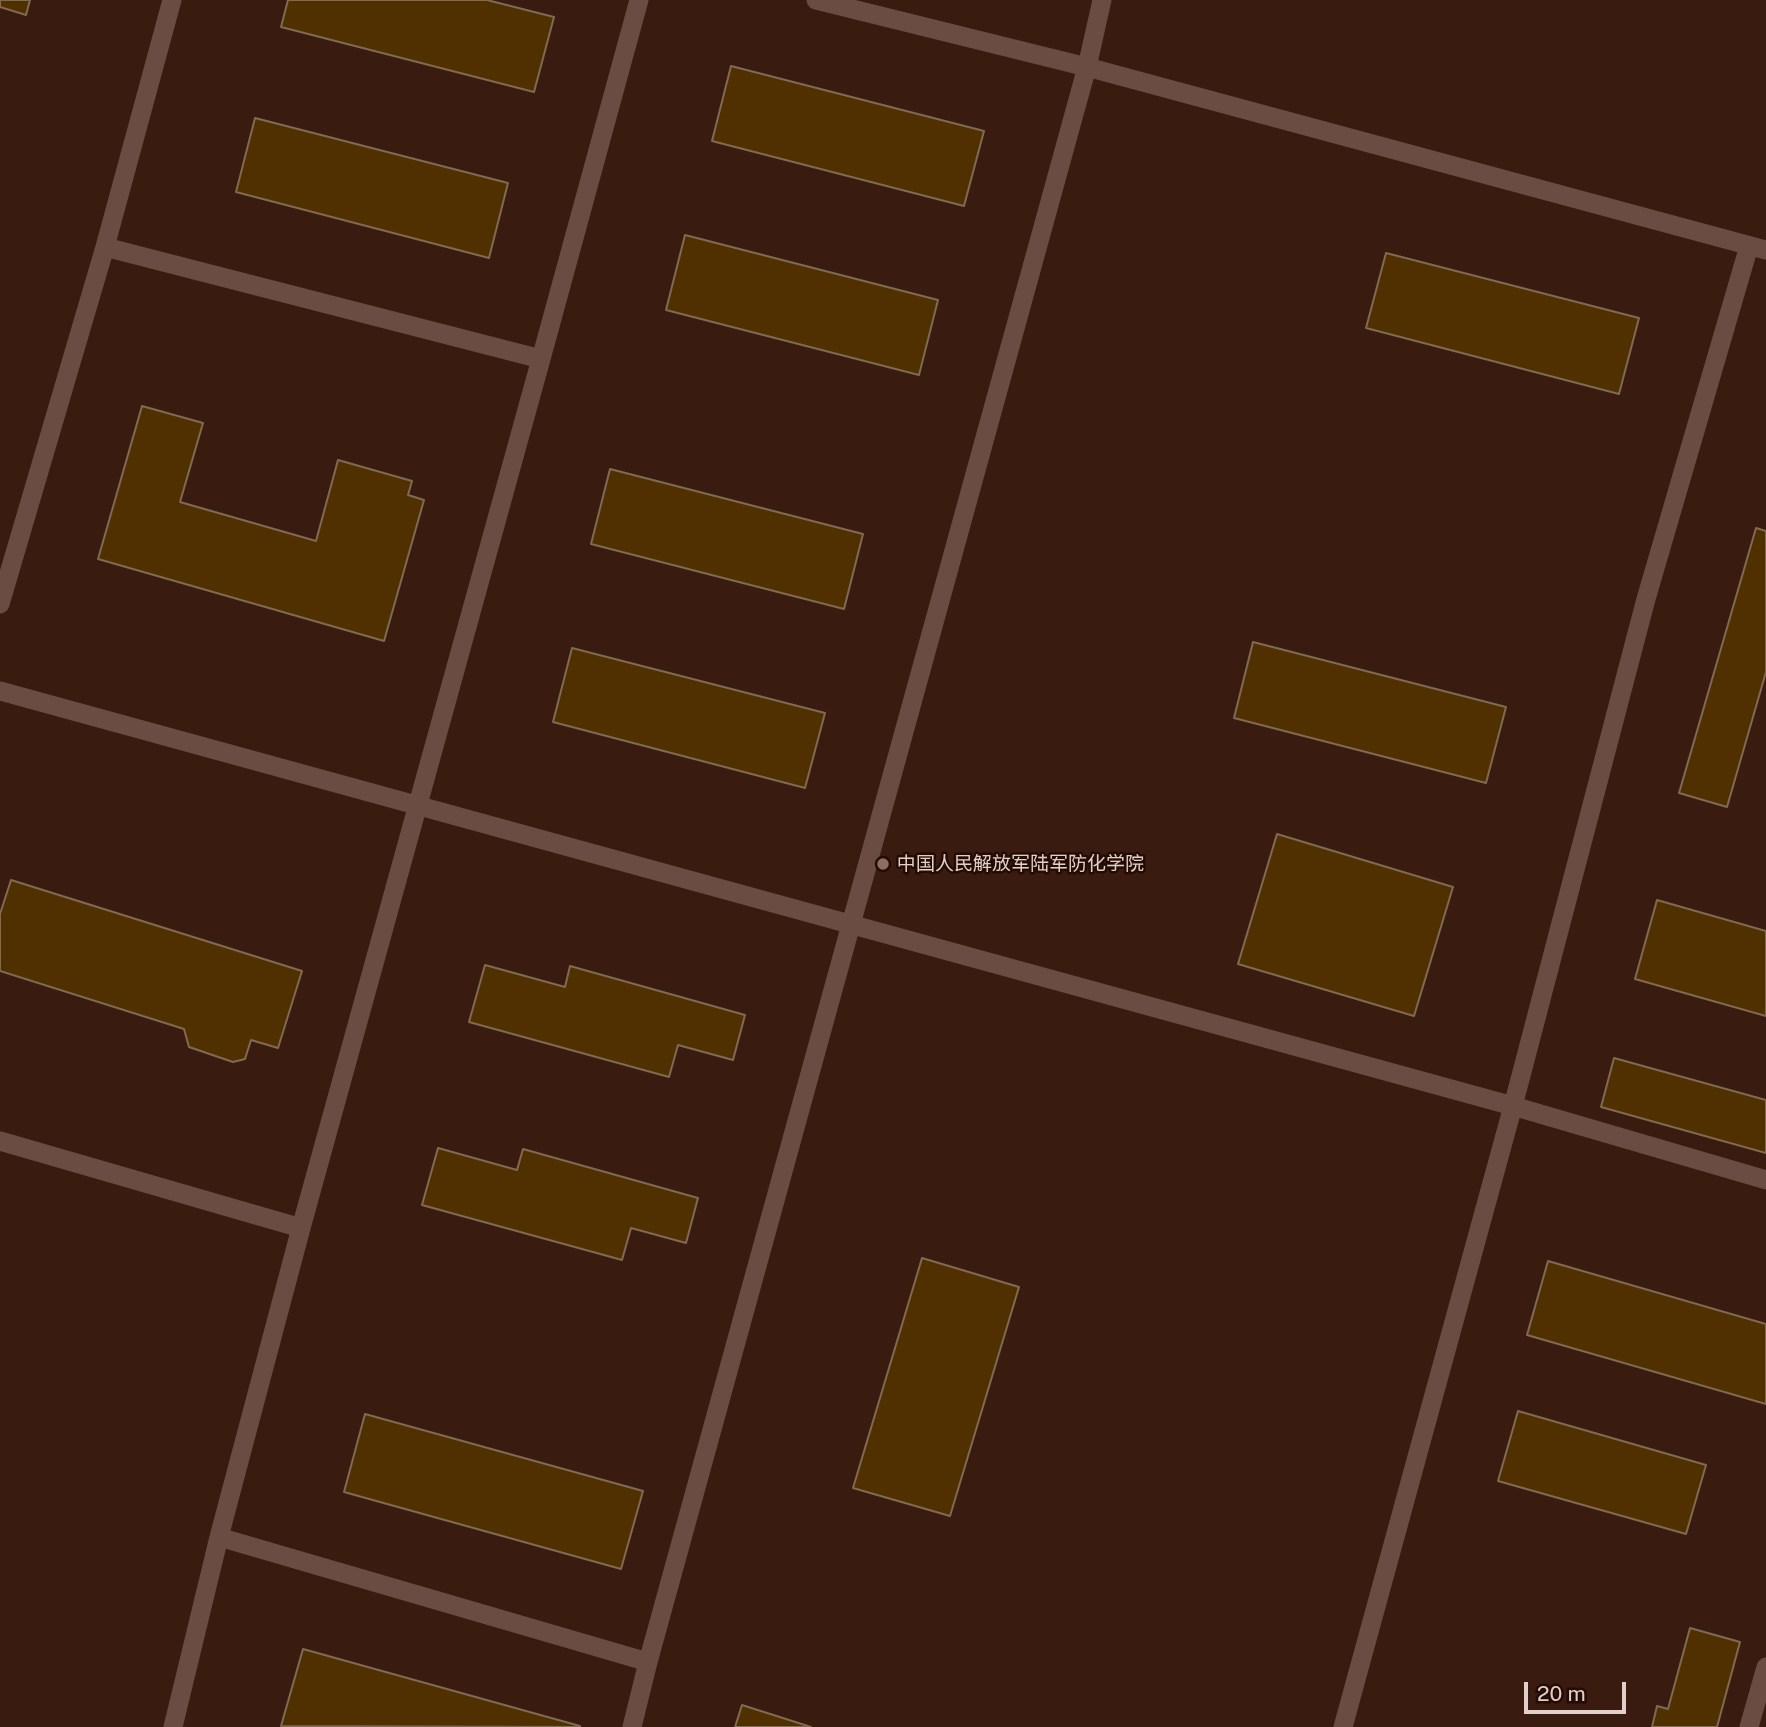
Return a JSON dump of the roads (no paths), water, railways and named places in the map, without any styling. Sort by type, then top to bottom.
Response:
[{"type":"street","points":[[0,604],[105,247],[172,0]]},
{"type":"street","points":[[173,1727],[219,1537],[301,1228],[639,0]]},
{"type":"street","points":[[816,0],[1087,67],[1757,248],[1646,599],[1513,1106],[1343,1727]]},
{"type":"street","points":[[632,1727],[1087,67],[1102,0]]},
{"type":"street","points":[[105,247],[541,359]]},
{"type":"street","points":[[0,691],[1513,1106],[1766,1180]]},
{"type":"street","points":[[0,1140],[301,1228]]},
{"type":"street","points":[[219,1537],[648,1662]]},
{"type":"street","points":[[1749,1727],[1766,1667]]},
{"type":"place","name":"中国人民解放军陆军防化学院","points":[[883,864]]}]
